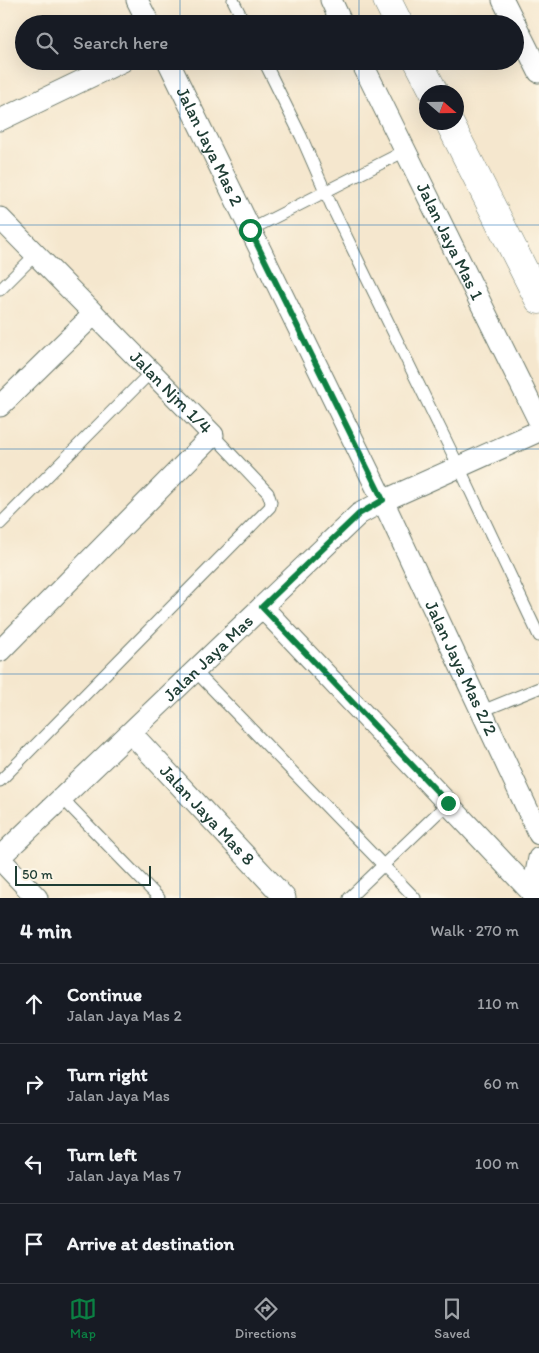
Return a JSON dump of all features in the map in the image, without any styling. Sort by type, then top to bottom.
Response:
[{"type":"street","points":[[137,0],[144,15]]},
{"type":"street","points":[[331,0],[338,15]]},
{"type":"street","points":[[388,0],[396,15]]},
{"type":"street","points":[[503,0],[510,15]]},
{"type":"street","points":[[524,42],[539,72]]},
{"type":"street","points":[[0,120],[104,70]]},
{"type":"street","name":"Jalan Jaya Mas 2","points":[[172,70],[383,500]]},
{"type":"street","name":"Jalan Jaya Mas 1","points":[[365,70],[539,421]]},
{"type":"street","points":[[423,70],[430,85]]},
{"type":"street","points":[[453,130],[539,300]]},
{"type":"street","name":"Jalan Njm 1/4","points":[[0,218],[213,435],[0,651]]},
{"type":"street","points":[[0,406],[94,314]]},
{"type":"street","name":"Jalan Jaya Mas","points":[[0,858],[359,514],[383,500],[539,431]]},
{"type":"street","name":"Jalan Jaya Mas 2/2","points":[[383,500],[539,834]]},
{"type":"street","points":[[262,607],[535,895]]},
{"type":"street","name":"Jalan Jaya Mas 8","points":[[130,732],[285,898]]},
{"type":"street","points":[[0,858],[37,898]]},
{"type":"street","points":[[535,895],[539,858]]},
{"type":"lane","points":[[233,0],[240,15]]},
{"type":"lane","points":[[268,70],[301,136],[325,192],[539,636]]},
{"type":"lane","points":[[250,230],[405,151]]},
{"type":"lane","points":[[0,290],[36,254]]},
{"type":"lane","points":[[0,524],[151,372]]},
{"type":"lane","points":[[0,780],[270,508],[271,502],[268,493],[213,435]]},
{"type":"lane","points":[[194,671],[415,898]]},
{"type":"lane","points":[[482,711],[539,688]]},
{"type":"lane","points":[[62,798],[159,898]]},
{"type":"lane","points":[[349,898],[448,803]]},
{"type":"route","points":[[250,230],[383,500],[359,514],[262,607],[448,803]]}]
